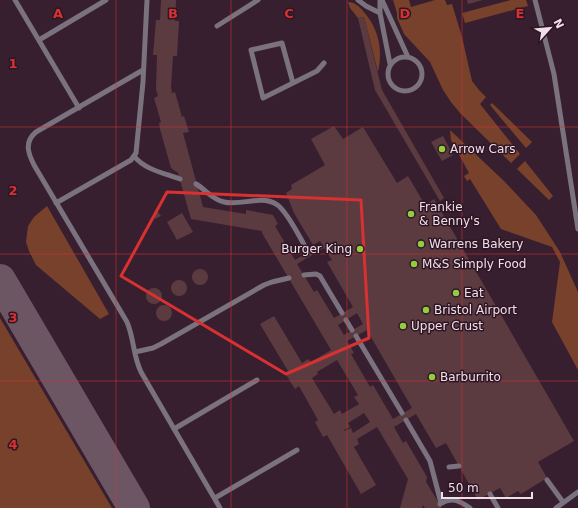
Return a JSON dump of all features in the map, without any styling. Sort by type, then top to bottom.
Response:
[{"type":"lane","points":[[15,0],[79,108]]},
{"type":"lane","points":[[39,40],[106,0]]},
{"type":"lane","points":[[56,203],[131,160],[137,151],[147,0]]},
{"type":"lane","points":[[217,26],[258,0]]},
{"type":"lane","points":[[358,0],[380,13]]},
{"type":"lane","points":[[381,0],[380,13],[390,64],[388,77],[393,86],[402,91],[414,89],[421,81],[421,68],[413,59],[402,57],[396,59],[390,64]]},
{"type":"lane","points":[[381,0],[408,57]]},
{"type":"lane","points":[[535,0],[554,74],[578,229]]},
{"type":"lane","points":[[293,83],[282,43],[251,50],[263,98],[293,83],[316,71],[324,63]]},
{"type":"lane","points":[[143,70],[36,132],[28,143],[28,151],[34,165],[127,322],[131,331],[137,364],[220,508]]},
{"type":"lane","points":[[134,156],[138,162],[148,168],[180,179]]},
{"type":"lane","points":[[196,184],[212,197],[223,202],[239,203],[268,201],[277,204],[284,210],[308,252]]},
{"type":"lane","points":[[304,275],[316,274],[320,276],[342,313]]},
{"type":"lane","points":[[135,352],[153,348],[161,344],[264,285],[289,278]]},
{"type":"lane","points":[[346,320],[352,330]]},
{"type":"lane","points":[[356,336],[402,414]]},
{"type":"lane","points":[[174,429],[257,380]]},
{"type":"lane","points":[[406,420],[430,461],[440,504],[447,500],[456,500],[470,508]]},
{"type":"lane","points":[[214,498],[297,450]]},
{"type":"lane","points":[[449,467],[459,466]]},
{"type":"lane","points":[[548,480],[563,502]]},
{"type":"lane","points":[[556,508],[578,492]]},
{"type":"lane","points":[[490,494],[498,508]]},
{"type":"highlighted area","points":[[167,192],[361,200],[369,338],[286,374],[121,276]]},
{"type":"shaded area","points":[[393,0],[409,0],[411,7],[435,0],[445,0],[447,5],[452,4],[462,37],[472,81],[486,97],[480,104],[520,154],[511,163],[460,113],[451,102],[443,90],[430,62],[404,34],[397,18]]},
{"type":"shaded area","points":[[511,0],[526,0],[528,6],[465,23],[462,13]]},
{"type":"shaded area","points":[[348,2],[358,6],[361,9],[373,25],[376,32],[380,47],[378,72],[364,17],[358,18],[350,8]]},
{"type":"shaded area","points":[[492,103],[532,142],[526,148],[490,105]]},
{"type":"shaded area","points":[[450,130],[504,181],[536,215],[560,252],[578,292],[578,370],[552,322],[560,262],[552,247],[501,229],[470,179],[467,181],[464,176],[469,173],[451,140]]},
{"type":"shaded area","points":[[525,161],[553,196],[549,200],[517,169]]},
{"type":"shaded area","points":[[47,206],[109,314],[100,319],[36,265],[29,251],[26,242],[28,226],[34,217]]},
{"type":"shaded area","points":[[0,318],[112,508],[0,508]]},
{"type":"building","name":"Bristol Airport","points":[[161,0],[176,0],[175,21],[179,21],[177,56],[173,56],[171,87],[172,93],[175,92],[182,117],[184,116],[189,132],[183,133],[203,207],[246,214],[246,210],[273,215],[278,224],[275,226],[295,260],[322,244],[320,241],[313,245],[294,213],[286,193],[292,189],[291,185],[325,165],[311,139],[334,126],[343,139],[363,127],[397,183],[408,176],[425,205],[434,199],[574,441],[538,462],[547,478],[521,494],[518,491],[506,498],[500,488],[478,500],[446,443],[436,448],[416,414],[394,427],[403,443],[406,441],[427,477],[426,482],[442,508],[425,508],[423,505],[422,508],[400,508],[408,479],[377,427],[357,439],[359,444],[354,447],[376,485],[361,494],[327,435],[323,437],[315,422],[318,420],[299,386],[295,389],[285,373],[288,371],[260,324],[274,316],[302,363],[308,359],[311,362],[331,350],[262,231],[191,219],[178,173],[171,168],[160,129],[159,123],[161,122],[154,98],[158,96],[156,89],[157,55],[153,55],[156,20],[160,20]],"holes":[[[324,248],[332,260],[327,262],[353,307],[334,318],[317,290],[314,292],[297,264]],[[357,313],[363,324],[344,335],[338,325]],[[367,330],[412,408],[393,419],[373,385],[370,387],[351,354],[354,353],[347,341]],[[337,360],[358,395],[354,397],[359,404],[342,414],[340,410],[334,414],[312,378],[318,374],[317,372]],[[364,413],[370,422],[353,433],[351,428],[345,431],[344,430],[350,427],[348,423]]]},
{"type":"building","points":[[467,0],[483,0],[468,4]]},
{"type":"building","points":[[364,17],[382,90],[444,198],[440,201],[375,90],[358,18]]},
{"type":"building","name":"Arrow Cars","points":[[443,136],[453,155],[442,161],[431,142]]},
{"type":"building","points":[[158,212],[161,216],[155,219],[153,215]]},
{"type":"building","points":[[182,213],[193,232],[177,240],[167,222]]},
{"type":"building","points":[[197,269],[203,269],[208,274],[206,283],[203,285],[197,285],[192,280],[192,274]]},
{"type":"building","points":[[176,280],[182,280],[187,285],[185,294],[182,296],[176,296],[171,291],[171,285]]},
{"type":"building","points":[[151,288],[157,288],[162,293],[160,302],[157,304],[151,304],[146,299],[146,293]]},
{"type":"building","points":[[161,305],[167,305],[172,310],[170,319],[167,321],[161,321],[156,316],[156,310]]},
{"type":"taxiway","points":[[0,280],[134,508]]},
{"type":"place","name":"Arrow Cars","points":[[442,149]]},
{"type":"place","name":"Frankie & Benny's","points":[[411,214]]},
{"type":"place","name":"Warrens Bakery","points":[[421,244]]},
{"type":"place","name":"Burger King","points":[[360,249]]},
{"type":"place","name":"M&S Simply Food","points":[[414,264]]},
{"type":"place","name":"Eat","points":[[456,293]]},
{"type":"place","name":"Bristol Airport","points":[[426,310]]},
{"type":"place","name":"Upper Crust","points":[[403,326]]},
{"type":"place","name":"Barburrito","points":[[432,377]]}]
